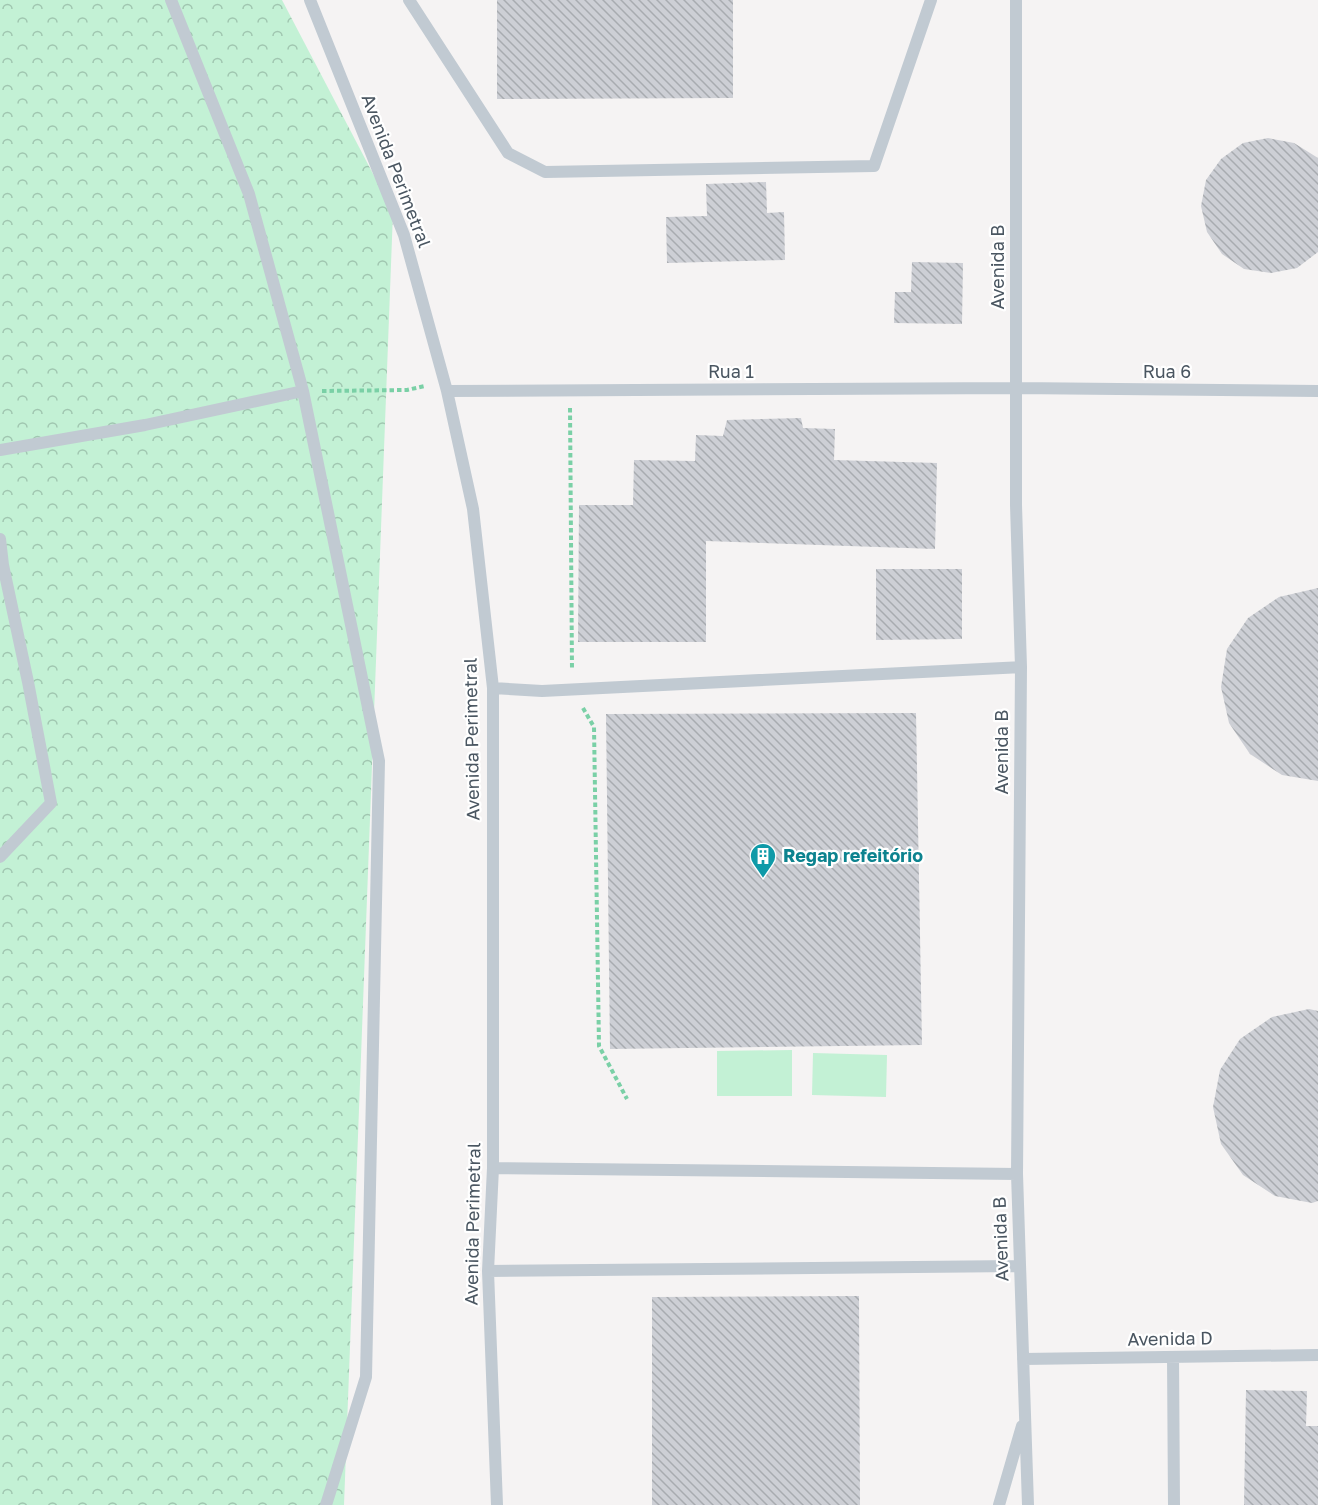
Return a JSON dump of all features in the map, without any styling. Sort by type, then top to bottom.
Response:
[{"type":"lane","points":[[171,0],[249,194],[303,391],[379,761],[366,1377],[326,1505]]},
{"type":"lane","name":"Avenida Perimetral","points":[[310,0],[404,235],[447,391],[473,509],[493,688],[493,1168],[488,1271],[497,1505]]},
{"type":"lane","points":[[409,0],[508,153],[545,172],[874,166],[931,0]]},
{"type":"lane","name":"Avenida B","points":[[1016,0],[1016,506],[1021,667],[1017,1174],[1028,1505]]},
{"type":"lane","name":"Rua 1","points":[[447,391],[1016,388]]},
{"type":"lane","name":"Rua 6","points":[[1016,388],[1318,391]]},
{"type":"lane","points":[[0,450],[145,425],[303,391]]},
{"type":"lane","points":[[0,539],[3,565],[51,803],[0,857]]},
{"type":"lane","points":[[493,688],[542,691],[1021,667]]},
{"type":"lane","points":[[493,1168],[1017,1174]]},
{"type":"lane","points":[[488,1271],[1020,1266]]},
{"type":"lane","name":"Avenida D","points":[[1023,1359],[1318,1355]]},
{"type":"lane","points":[[1173,1357],[1174,1505]]},
{"type":"lane","points":[[999,1505],[1025,1417]]},
{"type":"path","points":[[338,390],[406,390]]},
{"type":"path","points":[[570,390],[572,689],[594,728],[599,1046],[627,1099]]},
{"type":"green space","points":[[0,0],[282,0],[393,212],[344,1505],[0,1505]]},
{"type":"green space","points":[[792,1050],[792,1096],[717,1096],[717,1051]]},
{"type":"green space","points":[[813,1053],[887,1055],[886,1097],[812,1095]]},
{"type":"building","points":[[497,0],[733,0],[733,98],[497,99]]},
{"type":"building","points":[[1268,138],[1294,143],[1318,158],[1318,252],[1297,268],[1271,273],[1244,269],[1222,254],[1207,232],[1201,206],[1206,180],[1221,159],[1243,143]]},
{"type":"building","points":[[766,182],[767,213],[784,212],[785,260],[667,263],[666,217],[707,216],[706,184]]},
{"type":"building","points":[[912,262],[963,263],[962,324],[894,323],[895,292],[911,292]]},
{"type":"building","points":[[801,418],[803,428],[835,429],[834,460],[937,463],[935,549],[706,541],[706,642],[578,642],[579,505],[633,505],[634,460],[695,461],[696,435],[723,436],[727,420]]},
{"type":"building","points":[[876,569],[962,569],[962,639],[876,640]]},
{"type":"building","points":[[1318,588],[1318,781],[1282,775],[1250,754],[1229,723],[1221,687],[1227,649],[1248,618],[1279,597]]},
{"type":"building","name":"Regap refeitório","points":[[916,713],[922,1045],[610,1049],[606,714]]},
{"type":"building","points":[[1309,1009],[1318,1011],[1318,1201],[1312,1203],[1275,1196],[1243,1175],[1221,1144],[1213,1107],[1220,1070],[1240,1039],[1272,1017]]},
{"type":"building","points":[[859,1296],[860,1505],[652,1505],[652,1297]]},
{"type":"building","points":[[1246,1390],[1307,1391],[1306,1426],[1318,1426],[1318,1505],[1244,1505]]},
{"type":"place","name":"Regap refeitório","points":[[763,879]]}]
